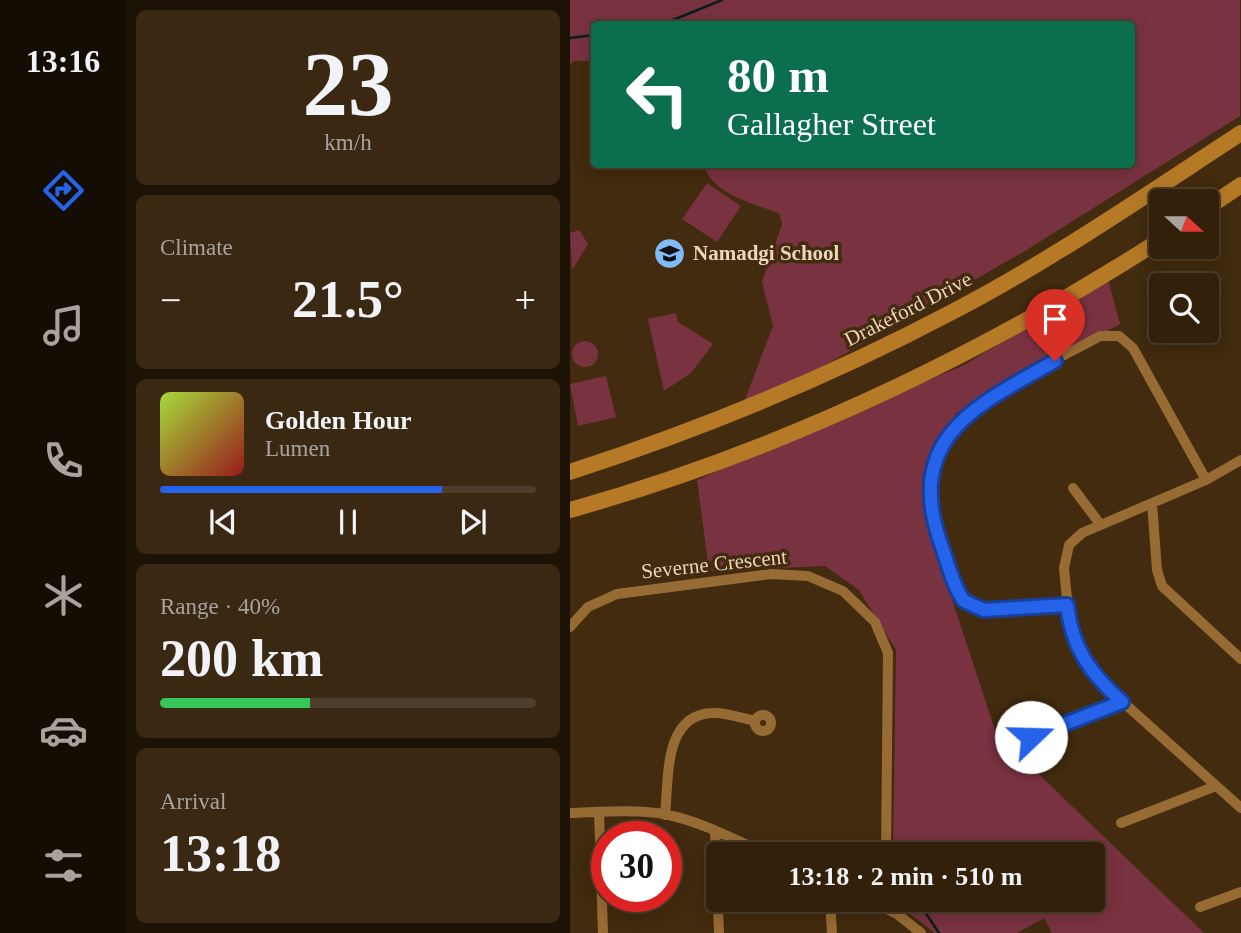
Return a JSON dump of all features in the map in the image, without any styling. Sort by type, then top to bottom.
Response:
[{"type":"highway","name":"Drakeford Drive","points":[[570,472],[752,407],[853,362],[953,312],[1042,261],[1240,132]]},
{"type":"highway","points":[[1219,200],[1240,185]]},
{"type":"highway","points":[[570,510],[731,458],[889,391],[1016,327],[1149,247]]},
{"type":"street","points":[[1067,605],[984,610],[970,606],[959,596],[934,526],[930,496],[937,458],[946,440],[964,417],[988,398],[1100,336],[1119,336],[1133,348],[1206,480]]},
{"type":"street","points":[[1240,460],[1206,480],[1100,524],[1072,540],[1065,556],[1070,629],[1080,655],[1091,672],[1240,808]]},
{"type":"street","points":[[1073,488],[1100,524]]},
{"type":"street","points":[[1152,503],[1157,570],[1162,586],[1240,659]]},
{"type":"street","name":"Severne Crescent","points":[[570,627],[588,607],[617,594],[758,575],[799,575],[843,591],[875,622],[888,653],[886,842]]},
{"type":"street","points":[[1031,737],[1122,702]]},
{"type":"street","points":[[665,815],[673,745],[681,726],[700,714],[712,713],[755,721]]},
{"type":"street","points":[[1121,823],[1216,786]]},
{"type":"street","points":[[599,812],[603,933]]},
{"type":"street","points":[[570,813],[665,815],[739,842]]},
{"type":"street","points":[[715,832],[719,933]]},
{"type":"street","points":[[1200,907],[1240,891]]},
{"type":"street","points":[[831,912],[832,933]]},
{"type":"street","points":[[896,912],[921,933]]},
{"type":"shaded area","points":[[570,0],[1240,0],[1240,116],[1025,251],[799,380],[744,402],[773,326],[762,282],[782,224],[779,213],[724,190],[704,168],[1135,168],[1135,21],[591,21],[591,61],[574,61],[570,64]]},
{"type":"shaded area","points":[[707,183],[741,206],[717,242],[682,219]]},
{"type":"shaded area","points":[[579,230],[588,244],[572,270],[570,233]]},
{"type":"shaded area","points":[[1108,279],[1120,324],[956,413],[926,473],[926,520],[996,733],[1204,933],[1052,933],[1044,918],[1017,933],[935,933],[908,912],[1105,912],[1105,842],[893,842],[896,650],[859,590],[825,566],[709,571],[697,480],[964,365]]},
{"type":"shaded area","points":[[676,313],[678,322],[713,344],[691,373],[664,391],[648,319]]},
{"type":"shaded area","points":[[585,341],[594,345],[598,354],[594,363],[585,367],[576,363],[572,354],[576,345]]},
{"type":"shaded area","points":[[606,376],[616,417],[578,426],[570,384]]},
{"type":"waterway","points":[[670,21],[722,0]]},
{"type":"waterway","points":[[570,38],[591,35]]},
{"type":"waterway","points":[[925,912],[939,933]]},
{"type":"place","name":"Namadgi School","points":[[670,253]]},
{"type":"route","points":[[1031,737],[1122,702],[1091,672],[1080,655],[1070,629],[1067,605],[984,610],[970,606],[959,596],[934,526],[930,496],[937,458],[957,424],[988,398],[1055,361]]}]
